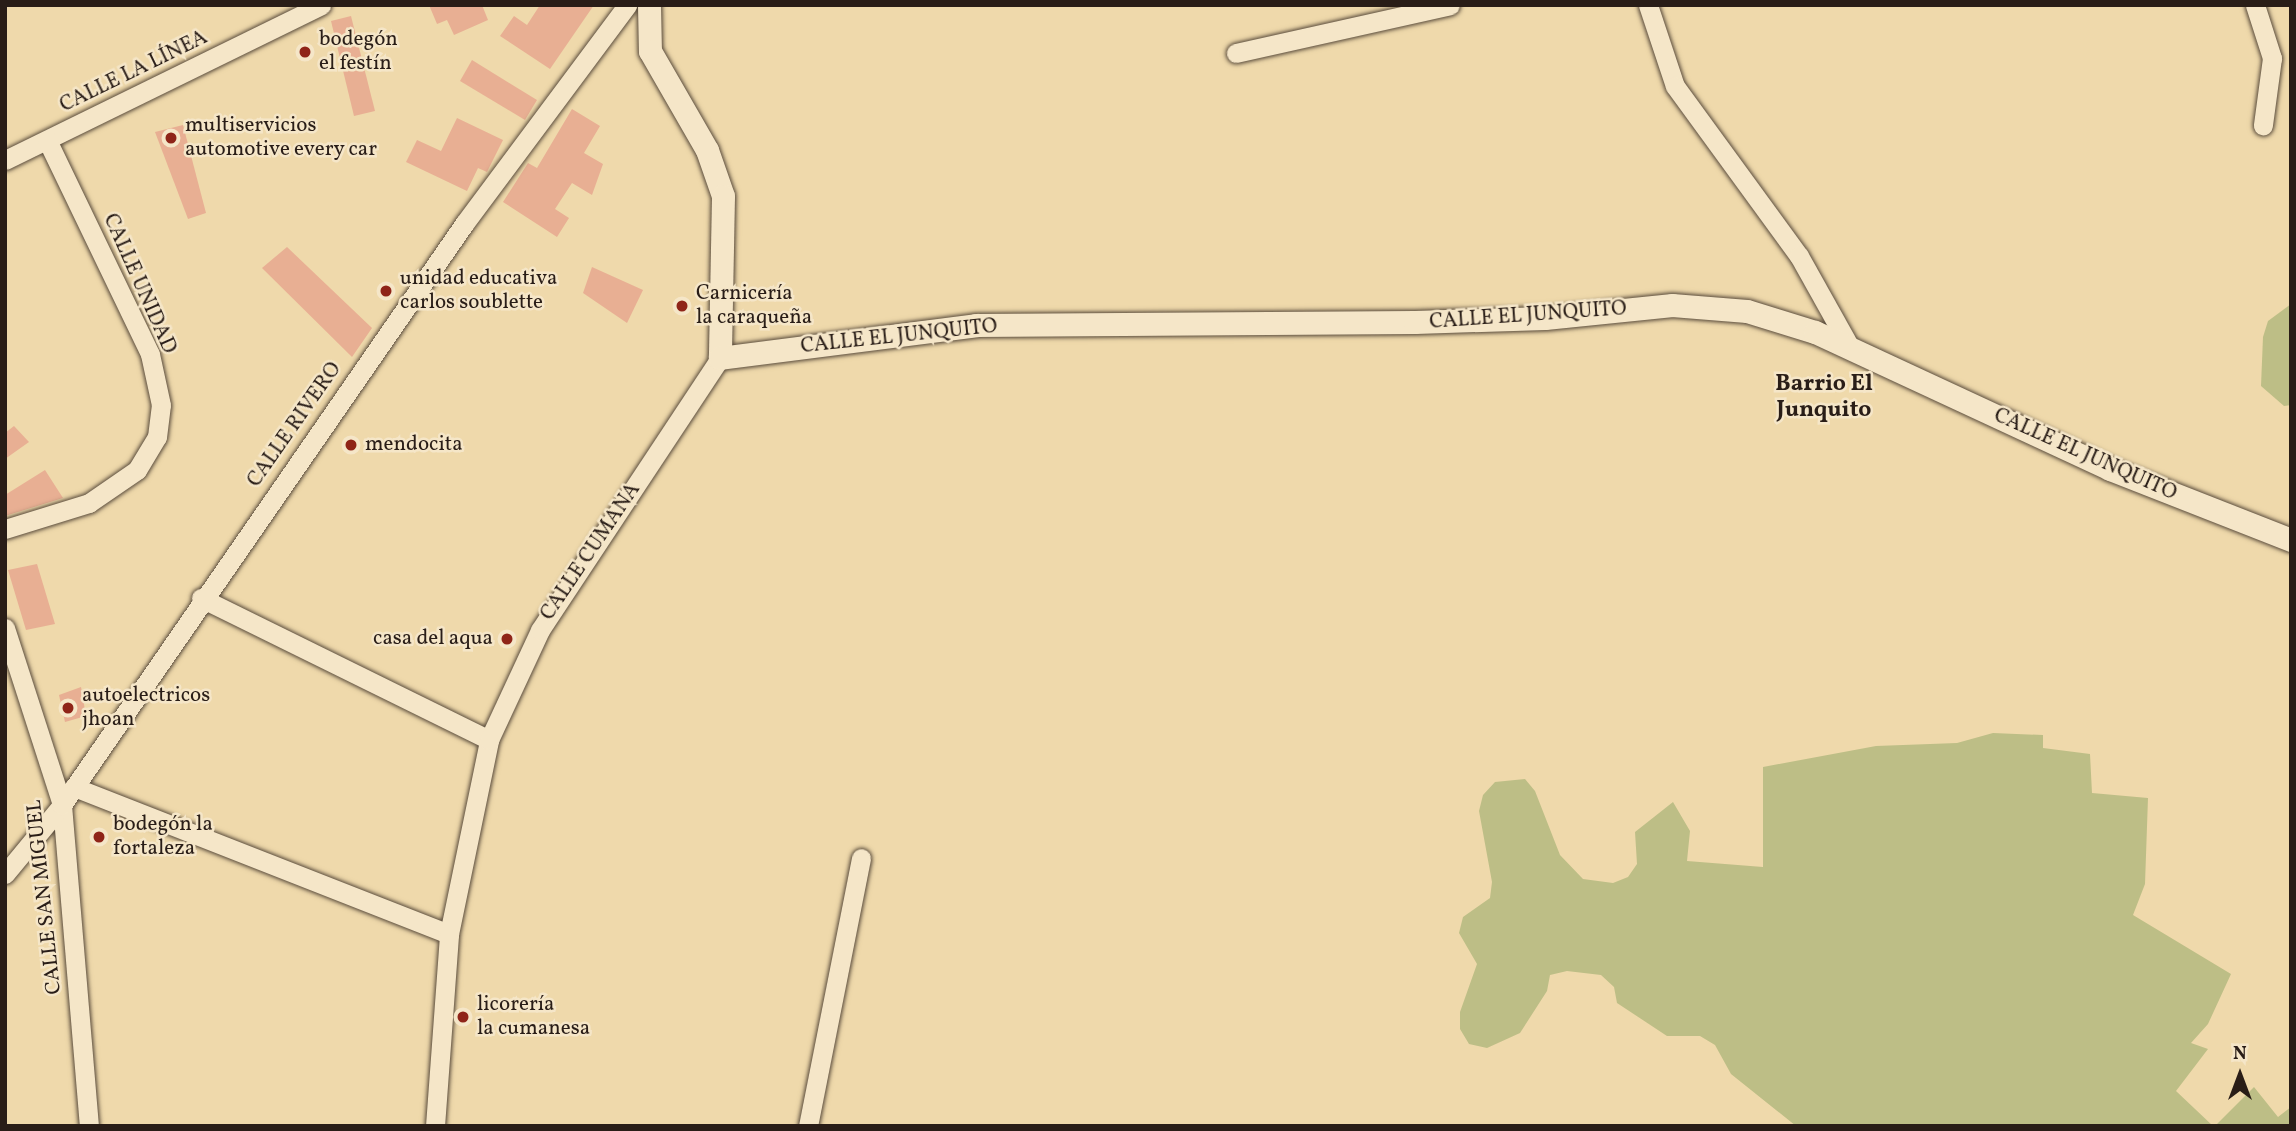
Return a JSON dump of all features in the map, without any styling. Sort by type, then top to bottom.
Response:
[{"type":"street","name":"CALLE LA LÍNEA","points":[[5,160],[321,5]]},
{"type":"street","name":"CALLE RIVERO","points":[[5,874],[62,805],[201,598],[464,224],[627,5]]},
{"type":"street","points":[[649,5],[650,51],[708,150],[723,196],[720,358]]},
{"type":"street","points":[[1236,53],[1450,5]]},
{"type":"street","points":[[1648,5],[1675,86],[1799,256],[1851,349]]},
{"type":"street","points":[[2255,5],[2272,58],[2263,125]]},
{"type":"street","name":"CALLE UNIDAD","points":[[5,529],[89,503],[137,470],[157,437],[161,405],[150,354],[47,140]]},
{"type":"street","name":"CALLE EL JUNQUITO","points":[[720,358],[976,325],[1415,323],[1672,305],[1747,312],[1851,349],[2110,469],[2291,540]]},
{"type":"street","name":"CALLE CUMANA","points":[[435,1126],[449,934],[489,740],[540,630],[720,358]]},
{"type":"street","points":[[201,598],[489,740]]},
{"type":"street","name":"CALLE SAN MIGUEL","points":[[5,628],[62,805],[89,1126]]},
{"type":"street","points":[[74,787],[449,934]]},
{"type":"street","points":[[808,1126],[861,858]]},
{"type":"green space","points":[[2291,304],[2291,405],[2284,406],[2261,386],[2263,337],[2268,321]]},
{"type":"green space","points":[[1993,733],[2043,735],[2043,748],[2090,754],[2092,793],[2148,798],[2145,884],[2133,915],[2231,974],[2208,1024],[2191,1043],[2208,1049],[2176,1091],[2213,1126],[1796,1126],[1731,1074],[1715,1045],[1700,1036],[1667,1036],[1617,1003],[1614,987],[1601,975],[1567,971],[1550,975],[1547,991],[1520,1033],[1487,1048],[1469,1044],[1460,1029],[1460,1012],[1477,964],[1459,933],[1463,917],[1490,898],[1492,882],[1479,811],[1483,795],[1495,782],[1525,779],[1535,791],[1560,855],[1583,879],[1613,883],[1628,877],[1637,864],[1635,832],[1673,802],[1690,831],[1687,861],[1763,867],[1763,767],[1876,746],[1957,743]]},
{"type":"green space","points":[[2254,1087],[2278,1117],[2291,1107],[2291,1126],[2215,1126]]},
{"type":"building","points":[[429,5],[482,5],[488,20],[454,35],[447,20],[437,24]]},
{"type":"building","points":[[540,5],[594,5],[550,69],[500,36],[514,16],[527,25]]},
{"type":"building","points":[[351,16],[375,111],[354,116],[331,21]]},
{"type":"building","points":[[472,60],[537,100],[525,120],[460,81]]},
{"type":"building","points":[[572,109],[600,126],[584,153],[603,164],[592,195],[572,183],[555,209],[569,218],[557,237],[503,202],[528,163],[537,168]]},
{"type":"building","points":[[457,118],[503,140],[487,172],[478,168],[467,191],[406,162],[417,140],[441,151]]},
{"type":"building","points":[[183,125],[206,213],[188,219],[155,132]]},
{"type":"building","points":[[287,247],[372,328],[352,357],[262,268]]},
{"type":"building","points":[[592,267],[643,290],[627,323],[583,293]]},
{"type":"building","points":[[14,426],[29,442],[5,459],[5,433]]},
{"type":"building","points":[[45,470],[63,498],[5,516],[5,495]]},
{"type":"building","points":[[37,564],[55,624],[26,630],[8,570]]},
{"type":"building","points":[[81,687],[86,716],[65,722],[59,695]]},
{"type":"place","name":"bodegón el festín","points":[[305,52]]},
{"type":"place","name":"multiservicios automotive every car","points":[[171,138]]},
{"type":"place","name":"unidad educativa carlos soublette","points":[[386,291]]},
{"type":"place","name":"Carnicería la caraqueña","points":[[682,306]]},
{"type":"place","name":"mendocita","points":[[351,445]]},
{"type":"place","name":"casa del aqua","points":[[507,639]]},
{"type":"place","name":"autoelectricos jhoan","points":[[68,708]]},
{"type":"place","name":"bodegón la fortaleza","points":[[99,837]]},
{"type":"place","name":"licorería la cumanesa","points":[[463,1017]]},
{"type":"district","name":"Barrio El Junquito","points":[[1824,397]]}]
